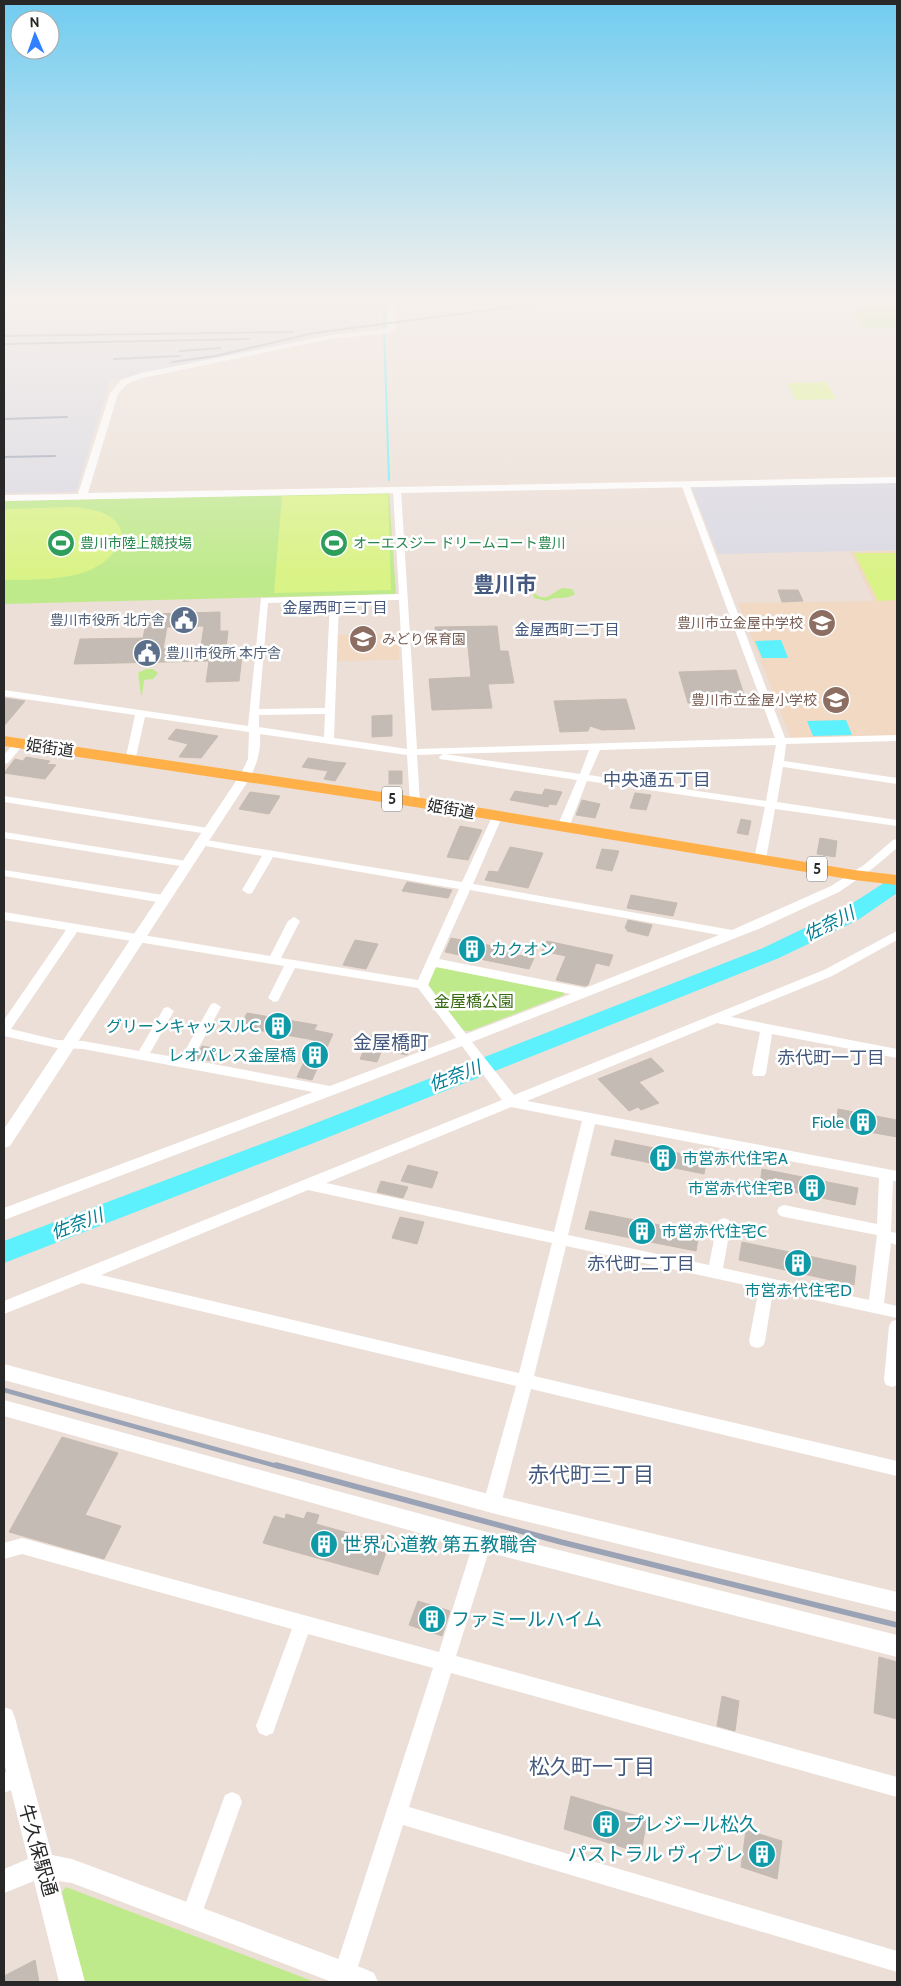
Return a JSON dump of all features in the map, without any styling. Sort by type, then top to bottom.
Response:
[{"type":"main road","name":"姫街道","points":[[12,742],[415,802],[854,875],[897,880]]},
{"type":"street","points":[[82,497],[116,391]]},
{"type":"street","points":[[4,498],[897,480]]},
{"type":"street","points":[[685,484],[781,741],[779,764],[760,859]]},
{"type":"street","points":[[397,490],[415,802]]},
{"type":"street","points":[[4,1142],[252,766],[254,712],[264,600],[403,597]]},
{"type":"street","points":[[329,741],[335,599]]},
{"type":"street","points":[[4,693],[413,752],[897,738]]},
{"type":"street","points":[[254,712],[331,710]]},
{"type":"street","points":[[130,761],[141,712]]},
{"type":"street","points":[[4,761],[12,742]]},
{"type":"street","points":[[563,827],[596,746]]},
{"type":"street","points":[[433,751],[448,757],[897,823]]},
{"type":"street","points":[[779,764],[897,781]]},
{"type":"street","points":[[4,799],[204,837],[269,854],[465,886],[734,935]]},
{"type":"street","points":[[422,985],[497,817]]},
{"type":"street","points":[[4,835],[186,864]]},
{"type":"street","points":[[4,1214],[330,1091],[467,1044],[584,992],[734,935],[808,902],[854,875],[897,842]]},
{"type":"street","points":[[248,890],[269,854]]},
{"type":"street","points":[[4,873],[163,899]]},
{"type":"street","points":[[4,916],[422,985],[512,1103],[892,1175],[888,1235],[876,1307]]},
{"type":"street","points":[[273,961],[294,922]]},
{"type":"street","points":[[74,928],[4,1031],[57,1044],[142,1056],[330,1091]]},
{"type":"street","points":[[4,1308],[828,973],[897,935]]},
{"type":"street","points":[[432,962],[584,992]]},
{"type":"street","points":[[274,998],[291,964]]},
{"type":"street","points":[[184,1064],[215,1007]]},
{"type":"street","points":[[142,1056],[168,1011]]},
{"type":"street","points":[[717,1019],[897,1054]]},
{"type":"street","points":[[759,1073],[767,1029]]},
{"type":"street","points":[[492,1504],[561,1239],[590,1117]]},
{"type":"street","points":[[309,1185],[897,1312]]},
{"type":"street","points":[[784,1211],[888,1235]]},
{"type":"street","points":[[715,1273],[724,1224]]},
{"type":"street","points":[[79,1276],[897,1469]]},
{"type":"street","points":[[757,1340],[767,1284]]},
{"type":"street","points":[[892,1380],[897,1326]]},
{"type":"street","points":[[4,1372],[492,1504],[897,1602]]},
{"type":"street","points":[[4,1408],[483,1541],[897,1646]]},
{"type":"street","points":[[4,1881],[41,1866],[72,1871],[191,1916],[350,1980],[397,1813],[483,1541]]},
{"type":"street","points":[[4,1551],[22,1546],[897,1787]]},
{"type":"street","points":[[266,1726],[303,1623]]},
{"type":"street","name":"牛久保駅通","points":[[4,1718],[11,1780],[55,1907],[72,1982]]},
{"type":"street","points":[[191,1916],[232,1802]]},
{"type":"street","points":[[397,1813],[897,1962]]},
{"type":"shaded area","points":[[4,391],[107,391],[76,492],[4,493]]},
{"type":"shaded area","points":[[897,483],[897,550],[718,554],[691,487]]},
{"type":"shaded area","points":[[897,551],[897,737],[792,741],[738,603],[874,601],[850,552]]},
{"type":"shaded area","points":[[399,634],[399,660],[336,661],[337,635]]},
{"type":"green space","points":[[791,391],[831,391],[836,399],[796,400]]},
{"type":"green space","points":[[389,493],[396,594],[4,604],[4,501]]},
{"type":"green space","name":"オーエスジー ドリームコート豊川","points":[[388,494],[391,590],[274,593],[282,496]]},
{"type":"green space","name":"豊川市陸上競技場","points":[[74,507],[97,511],[117,522],[122,537],[114,552],[102,563],[87,571],[71,576],[4,580],[4,509]]},
{"type":"green space","points":[[854,553],[897,553],[897,600],[878,601]]},
{"type":"green space","points":[[563,588],[572,589],[575,594],[547,601],[534,598],[533,592],[538,596],[546,597]]},
{"type":"green space","points":[[146,669],[153,669],[158,673],[153,679],[144,680],[142,695],[138,673]]},
{"type":"green space","name":"金屋橋公園","points":[[440,967],[564,992],[564,995],[470,1031],[464,1031],[429,986],[435,968]]},
{"type":"green space","points":[[66,1887],[315,1982],[84,1982],[62,1892]]},
{"type":"water","points":[[781,640],[788,658],[762,658],[755,641]]},
{"type":"water","points":[[846,720],[852,735],[813,736],[807,721]]},
{"type":"building","points":[[778,590],[798,590],[803,601],[782,602]]},
{"type":"building","points":[[220,612],[220,631],[228,631],[225,657],[242,656],[239,681],[206,682],[209,661],[74,664],[80,639],[143,638],[147,619],[150,618],[151,614]],"holes":[[[204,626],[201,646],[163,649],[167,627]]]},
{"type":"building","points":[[497,626],[500,651],[508,651],[514,683],[488,684],[492,708],[432,710],[429,679],[471,677],[467,637],[436,638],[435,627]]},
{"type":"building","points":[[736,670],[746,701],[688,703],[679,672]]},
{"type":"building","points":[[4,698],[25,701],[4,726]]},
{"type":"building","points":[[626,699],[635,729],[602,730],[590,726],[588,731],[560,732],[554,701]]},
{"type":"building","points":[[392,715],[392,736],[372,737],[372,716]]},
{"type":"building","points":[[176,729],[218,736],[201,758],[179,757],[188,744],[168,739]]},
{"type":"building","points":[[26,757],[50,761],[47,764],[56,765],[45,779],[4,773],[15,759],[23,761]]},
{"type":"building","points":[[308,758],[346,763],[335,781],[324,779],[328,771],[302,767]]},
{"type":"building","points":[[389,771],[402,771],[402,784],[389,784]]},
{"type":"building","points":[[545,789],[562,792],[556,805],[549,804],[548,807],[510,800],[515,791],[542,795]]},
{"type":"building","points":[[250,792],[280,796],[269,814],[239,809]]},
{"type":"building","points":[[635,793],[651,795],[646,810],[630,808]]},
{"type":"building","points":[[582,800],[600,804],[595,818],[576,815]]},
{"type":"building","points":[[741,819],[751,821],[748,835],[737,833]]},
{"type":"building","points":[[460,826],[482,830],[468,860],[447,857]]},
{"type":"building","points":[[820,838],[837,841],[835,857],[817,854]]},
{"type":"building","points":[[510,847],[543,853],[528,888],[485,880],[489,871],[498,872]]},
{"type":"building","points":[[602,849],[619,851],[612,871],[596,868]]},
{"type":"building","points":[[407,882],[452,890],[448,898],[402,891]]},
{"type":"building","points":[[631,895],[677,903],[673,916],[627,908]]},
{"type":"building","points":[[628,920],[652,925],[648,936],[627,931],[625,928]]},
{"type":"building","name":"カクオン","points":[[451,938],[498,947],[497,951],[534,958],[529,969],[445,952]]},
{"type":"building","points":[[355,940],[378,944],[366,969],[343,965]]},
{"type":"building","points":[[547,941],[613,955],[609,966],[596,963],[588,985],[556,980],[566,956],[542,951]]},
{"type":"building","points":[[247,1013],[317,1025],[314,1030],[333,1034],[312,1080],[297,1077],[314,1040],[240,1027]]},
{"type":"building","points":[[370,1036],[413,1044],[407,1055],[382,1050],[377,1062],[360,1059]]},
{"type":"building","points":[[202,1046],[219,1049],[212,1061],[195,1058]]},
{"type":"building","points":[[651,1058],[664,1071],[639,1082],[659,1103],[641,1110],[638,1107],[629,1111],[598,1079]]},
{"type":"building","name":"Fiole","points":[[838,1109],[897,1120],[897,1137],[836,1126]]},
{"type":"building","name":"市営赤代住宅A","points":[[615,1140],[707,1159],[704,1174],[611,1155]]},
{"type":"building","points":[[408,1165],[438,1172],[432,1188],[401,1181]]},
{"type":"building","name":"市営赤代住宅B","points":[[762,1169],[858,1188],[855,1205],[760,1185]]},
{"type":"building","points":[[381,1181],[408,1187],[403,1198],[377,1192]]},
{"type":"building","name":"市営赤代住宅C","points":[[590,1211],[699,1233],[696,1251],[585,1229]]},
{"type":"building","points":[[400,1217],[424,1222],[417,1244],[392,1238]]},
{"type":"building","name":"市営赤代住宅D","points":[[742,1242],[856,1266],[854,1285],[739,1260]]},
{"type":"building","points":[[62,1437],[118,1453],[85,1515],[121,1526],[104,1559],[9,1532]]},
{"type":"building","name":"世界心道教 第五教職舎","points":[[307,1512],[319,1515],[316,1524],[370,1539],[372,1533],[384,1536],[381,1545],[388,1547],[378,1575],[263,1543],[274,1516],[285,1519],[286,1514],[304,1519]]},
{"type":"building","name":"ファミールハイム","points":[[418,1601],[450,1611],[442,1636],[409,1625]]},
{"type":"building","points":[[879,1657],[897,1662],[897,1719],[874,1713]]},
{"type":"building","points":[[722,1696],[739,1701],[735,1731],[717,1726]]},
{"type":"building","name":"プレジール松久","points":[[571,1796],[647,1819],[641,1853],[564,1829]]},
{"type":"building","name":"パストラル ヴィブレ","points":[[746,1830],[782,1841],[777,1879],[741,1867]]},
{"type":"building","points":[[35,1960],[39,1982],[4,1982],[4,1976]]},
{"type":"waterway","points":[[386,391],[389,480]]},
{"type":"waterway","name":"佐奈川","points":[[4,1252],[302,1138],[771,953],[850,915],[897,884]]},
{"type":"railway","points":[[4,419],[67,417]]},
{"type":"railway","points":[[4,457],[55,456]]},
{"type":"railway","points":[[4,1390],[280,1467]]},
{"type":"railway","points":[[276,1465],[561,1542],[897,1625]]},
{"type":"place","name":"豊川市陸上競技場","points":[[61,543]]},
{"type":"place","name":"オーエスジー ドリームコート豊川","points":[[334,543]]},
{"type":"place","name":"豊川市役所 北庁舎","points":[[184,620]]},
{"type":"place","name":"豊川市立金屋中学校","points":[[822,623]]},
{"type":"place","name":"みどり保育園","points":[[363,639]]},
{"type":"place","name":"豊川市役所 本庁舎","points":[[147,653]]},
{"type":"place","name":"豊川市立金屋小学校","points":[[836,700]]},
{"type":"place","name":"カクオン","points":[[472,949]]},
{"type":"place","name":"グリーンキャッスルC","points":[[278,1026]]},
{"type":"place","name":"レオパレス金屋橋","points":[[315,1055]]},
{"type":"place","name":"Fiole","points":[[863,1122]]},
{"type":"place","name":"市営赤代住宅A","points":[[663,1158]]},
{"type":"place","name":"市営赤代住宅B","points":[[812,1188]]},
{"type":"place","name":"市営赤代住宅C","points":[[642,1231]]},
{"type":"place","name":"市営赤代住宅D","points":[[798,1263]]},
{"type":"place","name":"世界心道教 第五教職舎","points":[[324,1544]]},
{"type":"place","name":"ファミールハイム","points":[[432,1619]]},
{"type":"place","name":"プレジール松久","points":[[606,1824]]},
{"type":"place","name":"パストラル ヴィブレ","points":[[762,1854]]},
{"type":"district","name":"豊川市","points":[[505,584]]},
{"type":"district","name":"金屋西町三丁目","points":[[335,608]]},
{"type":"district","name":"金屋西町二丁目","points":[[567,630]]},
{"type":"district","name":"中央通五丁目","points":[[657,780]]},
{"type":"district","name":"金屋橋町","points":[[391,1042]]},
{"type":"district","name":"赤代町一丁目","points":[[831,1058]]},
{"type":"district","name":"赤代町二丁目","points":[[641,1264]]},
{"type":"district","name":"赤代町三丁目","points":[[591,1474]]},
{"type":"district","name":"松久町一丁目","points":[[592,1766]]}]
